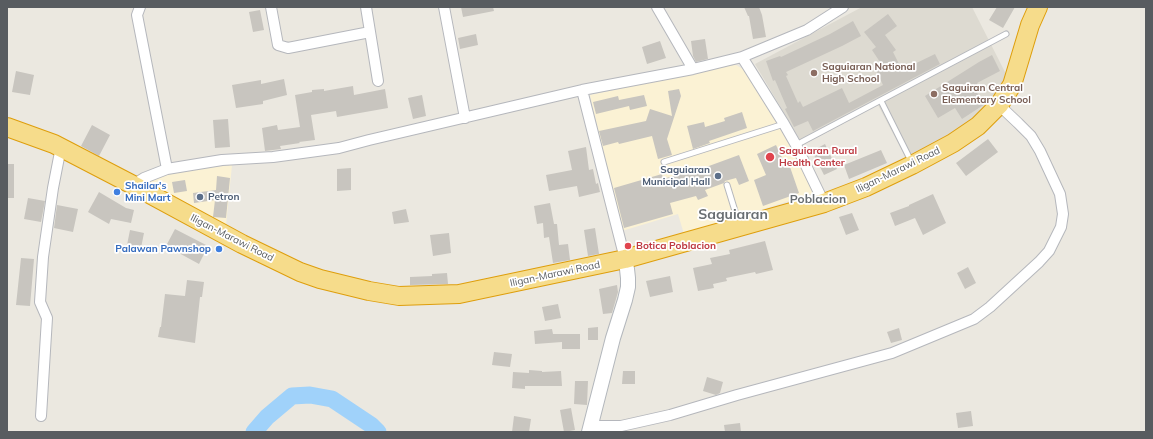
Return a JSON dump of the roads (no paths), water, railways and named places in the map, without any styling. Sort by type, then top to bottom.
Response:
[{"type":"highway","name":"Iligan-Marawi Road","points":[[7,127],[42,139],[61,148],[242,244],[300,272],[320,279],[369,291],[399,296],[459,294],[625,259],[740,227],[824,203],[866,187],[912,165],[953,143],[978,126],[999,105],[1012,85],[1030,25],[1038,7]]},
{"type":"main road","points":[[590,429],[613,338],[628,287],[625,259]]},
{"type":"street","points":[[140,7],[137,15],[167,169]]},
{"type":"street","points":[[271,7],[278,45],[288,48],[370,32]]},
{"type":"street","points":[[366,7],[378,81]]},
{"type":"street","points":[[444,7],[465,118]]},
{"type":"street","points":[[657,7],[692,69]]},
{"type":"street","points":[[133,185],[144,178],[167,169],[222,160],[274,157],[339,148],[582,90],[692,69],[742,57],[808,30],[843,7]]},
{"type":"street","points":[[742,57],[796,145],[824,203]]},
{"type":"street","points":[[582,90],[625,259]]},
{"type":"street","points":[[590,429],[621,426],[670,415],[737,395],[892,353],[974,319],[1040,262],[1049,251],[1061,227],[1063,214],[1060,194],[1034,141],[1031,136],[999,105]]},
{"type":"street","points":[[41,416],[47,318],[40,302],[42,265],[53,188],[61,148]]},
{"type":"lane","points":[[796,145],[1006,34]]},
{"type":"lane","points":[[880,101],[912,165]]},
{"type":"lane","points":[[664,162],[784,124]]},
{"type":"lane","points":[[727,185],[740,227]]},
{"type":"waterway","points":[[254,432],[267,417],[292,396],[310,395],[332,399],[371,425],[378,432]]},
{"type":"place","name":"Saguiaran National High School","points":[[814,73]]},
{"type":"place","name":"Saguiran Central Elementary School","points":[[934,94]]},
{"type":"place","name":"Saguiaran Rural Health Center","points":[[770,157]]},
{"type":"place","name":"Saguiaran Municipal Hall","points":[[718,176]]},
{"type":"place","name":"Shailar's Mini Mart","points":[[117,192]]},
{"type":"place","name":"Petron","points":[[200,197]]},
{"type":"place","name":"Botica Poblacion","points":[[628,246]]},
{"type":"place","name":"Palawan Pawnshop","points":[[219,249]]},
{"type":"district","name":"Poblacion","points":[[818,199]]},
{"type":"district","name":"Saguiaran","points":[[733,215]]}]
